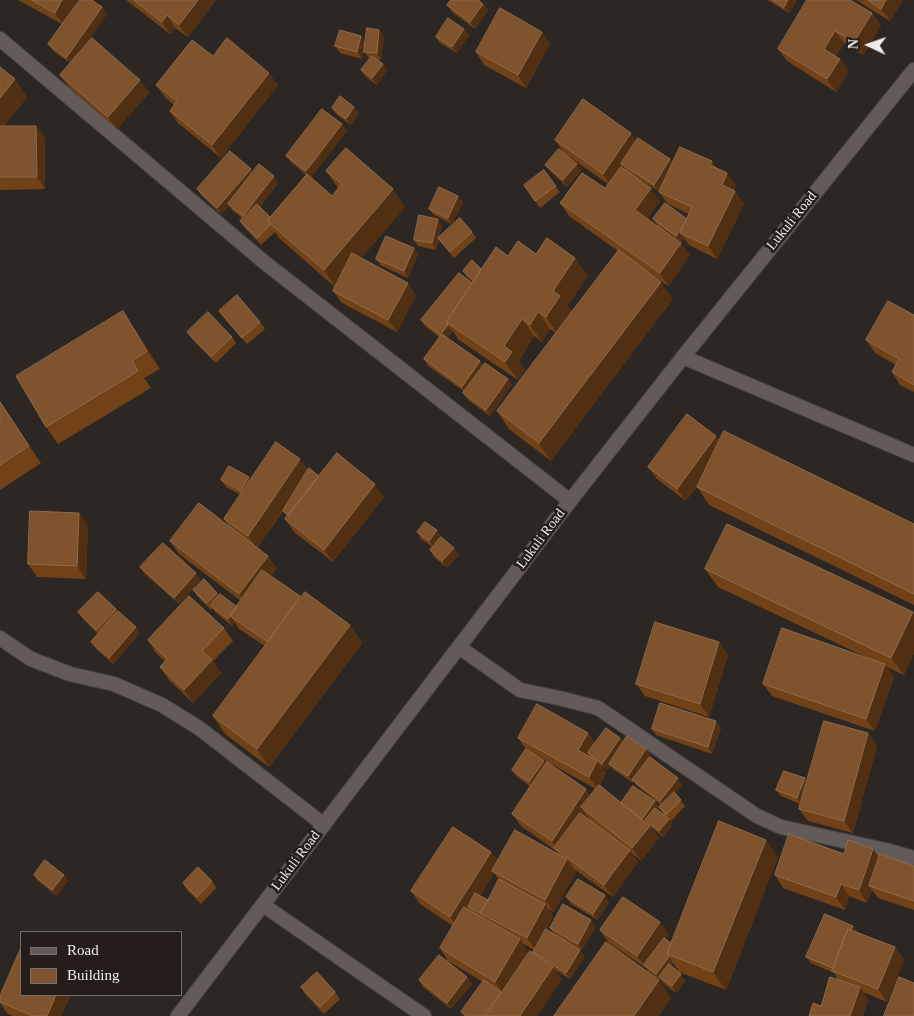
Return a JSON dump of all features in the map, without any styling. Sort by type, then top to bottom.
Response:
[{"type":"street","points":[[0,39],[264,262],[570,501]]},
{"type":"street","name":"Lukuli Road","points":[[178,1016],[570,501],[683,357],[914,70]]},
{"type":"street","points":[[683,357],[914,455]]},
{"type":"street","points":[[0,638],[31,659],[70,674],[114,684],[162,704],[198,728],[324,825]]},
{"type":"street","points":[[459,647],[520,690],[598,708],[757,816],[781,827],[914,858]]},
{"type":"street","points":[[263,905],[424,1016]]},
{"type":"building","points":[[32,0],[62,0],[55,13]]},
{"type":"building","points":[[80,0],[92,0],[102,7],[66,58],[48,44]]},
{"type":"building","points":[[134,0],[198,0],[179,25],[167,15],[162,22]]},
{"type":"building","points":[[451,0],[478,0],[483,4],[470,22],[447,5]]},
{"type":"building","points":[[773,0],[788,0],[784,7]]},
{"type":"building","points":[[807,0],[850,0],[872,13],[854,42],[835,31],[824,49],[840,59],[827,79],[778,49]]},
{"type":"building","points":[[868,0],[886,0],[881,9]]},
{"type":"building","points":[[500,8],[542,32],[518,75],[476,52]]},
{"type":"building","points":[[448,18],[464,29],[452,47],[436,37]]},
{"type":"building","points":[[367,28],[379,30],[377,53],[364,52]]},
{"type":"building","points":[[340,30],[361,36],[357,52],[335,46]]},
{"type":"building","points":[[92,38],[140,80],[108,117],[60,75]]},
{"type":"building","points":[[227,38],[269,73],[212,145],[170,111],[177,101],[156,85],[192,40],[213,56]]},
{"type":"building","points":[[372,56],[383,64],[372,78],[361,70]]},
{"type":"building","points":[[0,67],[15,79],[0,98]]},
{"type":"building","points":[[340,96],[354,107],[346,119],[332,108]]},
{"type":"building","points":[[583,99],[631,133],[603,174],[555,140]]},
{"type":"building","points":[[322,109],[342,124],[306,171],[286,156]]},
{"type":"building","points":[[0,126],[36,126],[37,177],[0,177]]},
{"type":"building","points":[[638,138],[670,159],[654,185],[621,164]]},
{"type":"building","points":[[680,147],[712,161],[710,165],[727,173],[722,185],[735,191],[708,246],[680,233],[692,207],[659,192]]},
{"type":"building","points":[[346,148],[393,189],[324,270],[267,221],[307,174],[332,196],[342,184],[326,171]]},
{"type":"building","points":[[559,149],[577,164],[563,180],[545,165]]},
{"type":"building","points":[[230,151],[251,169],[217,208],[197,189]]},
{"type":"building","points":[[259,164],[274,176],[243,216],[228,204]]},
{"type":"building","points":[[621,167],[651,188],[635,210],[681,243],[660,273],[560,203],[582,173],[605,188]]},
{"type":"building","points":[[544,170],[556,186],[535,201],[524,185]]},
{"type":"building","points":[[439,187],[458,196],[448,218],[429,209]]},
{"type":"building","points":[[665,203],[687,219],[676,236],[653,219]]},
{"type":"building","points":[[257,204],[270,217],[267,221],[270,225],[257,238],[240,221]]},
{"type":"building","points":[[419,215],[438,219],[432,243],[414,240]]},
{"type":"building","points":[[460,218],[472,232],[450,252],[438,238]]},
{"type":"building","points":[[386,236],[414,248],[404,271],[376,259]]},
{"type":"building","points":[[547,238],[575,258],[553,291],[560,296],[546,317],[538,312],[530,325],[522,319],[504,346],[512,352],[505,362],[446,322],[496,247],[508,256],[518,241],[536,254]]},
{"type":"building","points":[[619,250],[661,282],[539,443],[497,411]]},
{"type":"building","points":[[352,253],[408,283],[388,320],[333,291]]},
{"type":"building","points":[[472,260],[481,269],[474,281],[463,271]]},
{"type":"building","points":[[459,273],[472,283],[446,322],[448,325],[440,335],[421,320]]},
{"type":"building","points":[[237,295],[260,322],[242,338],[219,311]]},
{"type":"building","points":[[888,301],[914,315],[914,385],[892,372],[899,359],[866,340]]},
{"type":"building","points":[[123,311],[147,351],[132,361],[138,371],[46,427],[16,376]]},
{"type":"building","points":[[208,312],[232,337],[211,357],[187,332]]},
{"type":"building","points":[[442,334],[480,361],[462,387],[424,359]]},
{"type":"building","points":[[485,363],[508,379],[486,410],[463,393]]},
{"type":"building","points":[[0,402],[29,446],[0,465]]},
{"type":"building","points":[[687,414],[716,436],[677,489],[648,467]]},
{"type":"building","points":[[724,431],[914,524],[914,594],[697,487]]},
{"type":"building","points":[[276,442],[300,459],[248,536],[224,519]]},
{"type":"building","points":[[337,453],[375,484],[324,550],[285,519]]},
{"type":"building","points":[[229,466],[249,477],[241,491],[221,480]]},
{"type":"building","points":[[309,468],[319,476],[289,515],[283,511]]},
{"type":"building","points":[[199,503],[268,556],[239,594],[170,541]]},
{"type":"building","points":[[30,511],[79,513],[77,566],[28,564]]},
{"type":"building","points":[[425,522],[437,530],[429,541],[417,532]]},
{"type":"building","points":[[727,524],[913,612],[891,658],[705,569]]},
{"type":"building","points":[[441,537],[454,548],[442,561],[430,550]]},
{"type":"building","points":[[163,543],[196,573],[174,598],[140,567]]},
{"type":"building","points":[[262,570],[300,596],[268,642],[230,616]]},
{"type":"building","points":[[204,579],[217,593],[206,603],[193,590]]},
{"type":"building","points":[[98,592],[116,609],[96,630],[78,612]]},
{"type":"building","points":[[305,592],[350,625],[257,749],[213,716]]},
{"type":"building","points":[[220,594],[237,607],[228,619],[211,606]]},
{"type":"building","points":[[189,596],[224,628],[202,651],[212,660],[184,690],[160,667],[167,659],[148,640]]},
{"type":"building","points":[[118,611],[136,627],[109,658],[91,642]]},
{"type":"building","points":[[655,622],[719,642],[700,704],[636,684]]},
{"type":"building","points":[[782,628],[885,664],[866,719],[763,684]]},
{"type":"building","points":[[660,703],[716,721],[708,747],[652,729]]},
{"type":"building","points":[[537,704],[588,733],[578,750],[597,761],[589,777],[518,738]]},
{"type":"building","points":[[824,721],[868,733],[844,821],[799,809]]},
{"type":"building","points":[[606,728],[620,738],[602,764],[588,753]]},
{"type":"building","points":[[627,736],[646,749],[628,776],[609,764]]},
{"type":"building","points":[[526,749],[544,761],[529,782],[512,770]]},
{"type":"building","points":[[650,757],[678,778],[660,801],[632,780]]},
{"type":"building","points":[[547,762],[586,789],[552,841],[512,814]]},
{"type":"building","points":[[784,771],[805,778],[797,798],[776,790]]},
{"type":"building","points":[[599,785],[650,826],[632,848],[581,807]]},
{"type":"building","points":[[633,786],[655,801],[642,819],[621,803]]},
{"type":"building","points":[[674,792],[681,800],[666,815],[659,807]]},
{"type":"building","points":[[655,808],[669,819],[659,831],[645,820]]},
{"type":"building","points":[[580,813],[630,850],[604,885],[554,848]]},
{"type":"building","points":[[719,821],[766,840],[713,972],[667,954]]},
{"type":"building","points":[[453,827],[491,852],[450,917],[411,891]]},
{"type":"building","points":[[515,830],[567,859],[545,900],[492,871]]},
{"type":"building","points":[[789,834],[844,854],[848,840],[873,849],[859,890],[841,884],[836,897],[775,875]]},
{"type":"building","points":[[880,854],[914,866],[914,901],[869,886]]},
{"type":"building","points":[[45,860],[64,875],[52,890],[34,875]]},
{"type":"building","points":[[198,867],[212,881],[197,897],[183,883]]},
{"type":"building","points":[[499,879],[545,904],[527,938],[481,914]]},
{"type":"building","points":[[578,879],[605,895],[593,914],[566,897]]},
{"type":"building","points":[[475,893],[488,900],[480,913],[468,907]]},
{"type":"building","points":[[623,897],[660,922],[637,956],[600,930]]},
{"type":"building","points":[[563,904],[591,920],[578,944],[550,928]]},
{"type":"building","points":[[464,907],[520,939],[495,982],[440,948]]},
{"type":"building","points":[[825,914],[853,926],[851,930],[848,929],[833,968],[806,957]]},
{"type":"building","points":[[546,929],[580,950],[566,973],[533,952]]},
{"type":"building","points":[[848,929],[895,947],[878,989],[832,971]]},
{"type":"building","points":[[664,938],[671,943],[667,954],[669,957],[656,974],[644,965]]},
{"type":"building","points":[[606,942],[659,980],[634,1016],[554,1016]]},
{"type":"building","points":[[20,950],[20,996],[56,996],[47,1016],[33,1016],[0,1002],[0,996]]},
{"type":"building","points":[[530,951],[553,967],[520,1016],[486,1016]]},
{"type":"building","points":[[439,955],[467,977],[447,1003],[419,980]]},
{"type":"building","points":[[669,964],[681,974],[672,986],[659,977]]},
{"type":"building","points":[[317,972],[335,992],[320,1007],[301,987]]},
{"type":"building","points":[[830,977],[860,987],[850,1016],[809,1016],[813,1003],[821,1006]]},
{"type":"building","points":[[899,977],[914,983],[914,1016],[884,1016]]},
{"type":"building","points":[[484,980],[501,992],[484,1016],[467,1016],[461,1012]]}]
